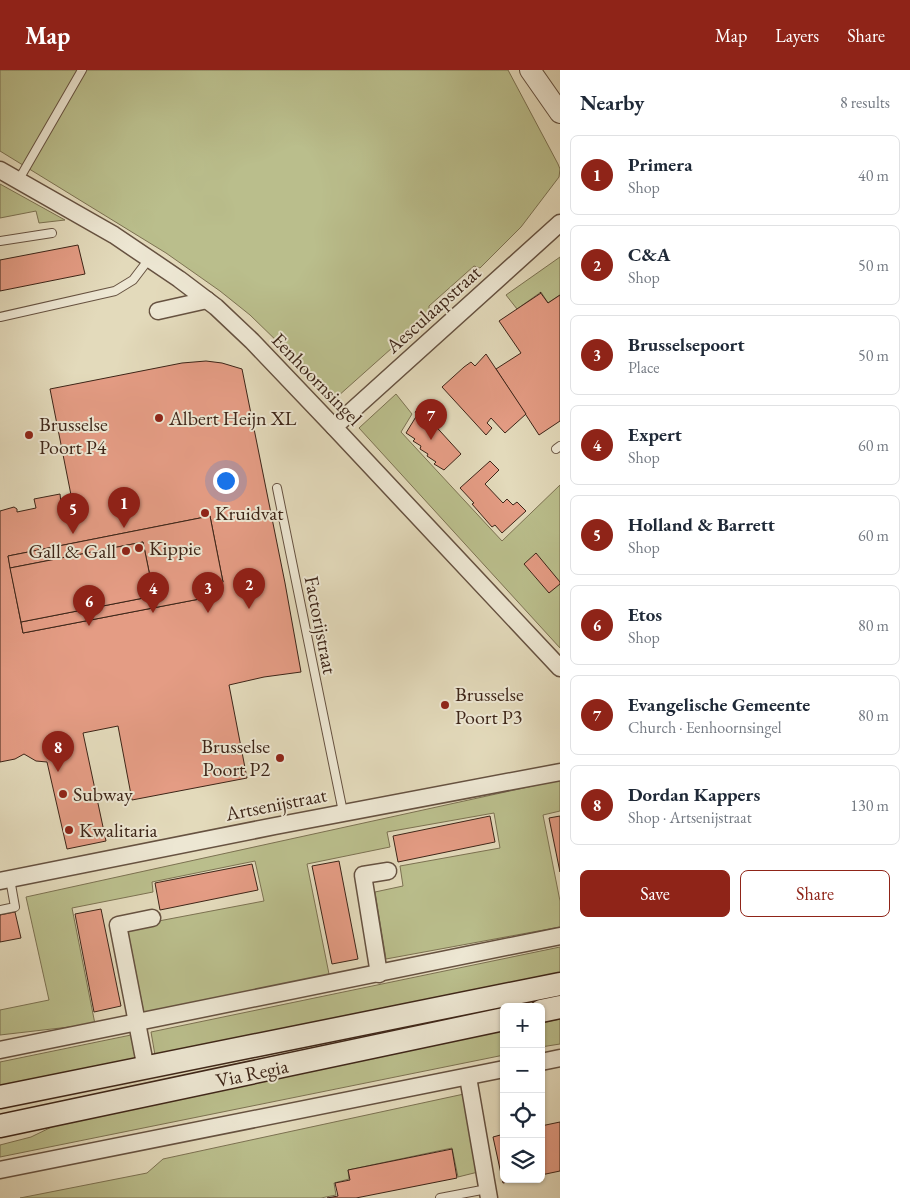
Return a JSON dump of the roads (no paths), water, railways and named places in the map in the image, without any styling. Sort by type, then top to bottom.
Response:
[{"type":"main road","name":"Via Regia","points":[[2,1096],[146,1069],[560,984]]},
{"type":"main road","points":[[545,1010],[560,1008]]},
{"type":"main road","name":"Via Regia","points":[[0,1126],[500,1020]]},
{"type":"street","points":[[530,70],[560,113]]},
{"type":"street","name":"Eenhoornsingel","points":[[0,170],[80,215],[149,258],[207,300],[252,341],[560,668]]},
{"type":"street","name":"Aesculaapstraat","points":[[334,427],[560,223]]},
{"type":"street","points":[[158,311],[207,300]]},
{"type":"street","name":"Artsenijstraat","points":[[5,880],[35,869],[144,852],[343,812],[560,772]]},
{"type":"street","points":[[379,974],[363,875],[388,871]]},
{"type":"street","points":[[146,1069],[118,925],[152,918]]},
{"type":"street","points":[[0,1050],[560,936]]},
{"type":"street","points":[[545,1061],[560,1058]]},
{"type":"street","points":[[0,1170],[500,1070]]},
{"type":"street","points":[[468,1076],[488,1194]]},
{"type":"lane","points":[[18,181],[82,70]]},
{"type":"lane","points":[[0,241],[52,233]]},
{"type":"lane","points":[[0,316],[115,291],[133,280],[149,258]]},
{"type":"lane","name":"Factorijstraat","points":[[277,488],[343,812]]},
{"type":"lane","points":[[0,910],[15,907],[5,880]]},
{"type":"lane","points":[[440,1198],[488,1194]]},
{"type":"place","name":"Albert Heijn XL","points":[[159,418]]},
{"type":"place","name":"Brusselse Poort P4","points":[[29,435]]},
{"type":"place","name":"Evangelische Gemeente","points":[[431,440]]},
{"type":"place","name":"Kruidvat","points":[[205,513]]},
{"type":"place","name":"Primera","points":[[124,528]]},
{"type":"place","name":"Holland & Barrett","points":[[73,534]]},
{"type":"place","name":"Kippie","points":[[139,548]]},
{"type":"place","name":"Gall & Gall","points":[[126,551]]},
{"type":"place","name":"C&A","points":[[249,609]]},
{"type":"place","name":"Expert","points":[[153,613]]},
{"type":"place","name":"Brusselsepoort","points":[[208,613]]},
{"type":"place","name":"Etos","points":[[89,626]]},
{"type":"place","name":"Brusselse Poort P3","points":[[445,705]]},
{"type":"place","name":"Brusselse Poort P2","points":[[280,758]]},
{"type":"place","name":"Dordan Kappers","points":[[58,772]]},
{"type":"place","name":"Subway","points":[[63,794]]},
{"type":"place","name":"Kwalitaria","points":[[69,830]]}]
